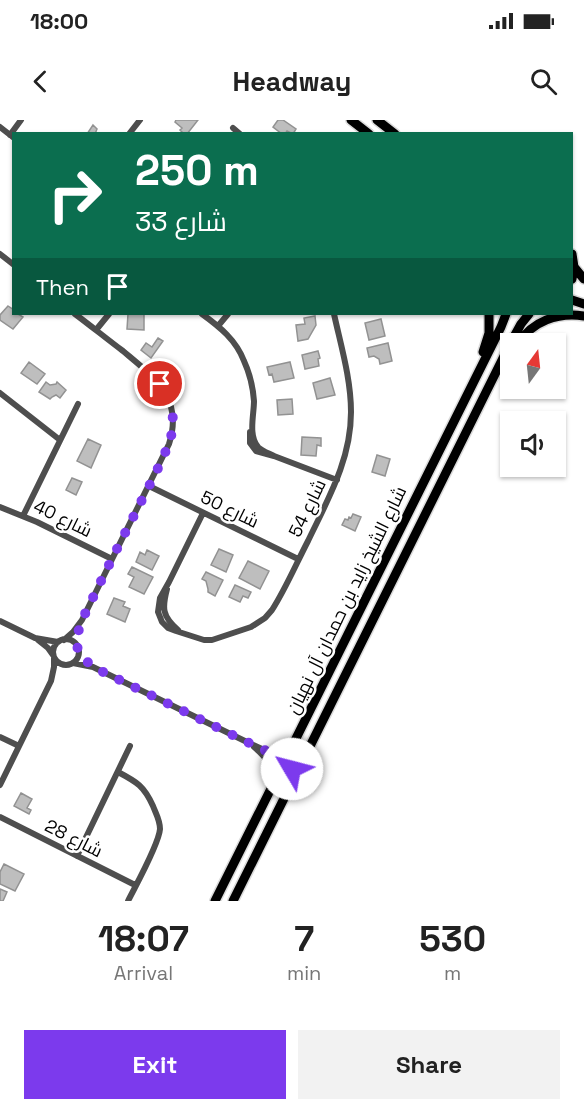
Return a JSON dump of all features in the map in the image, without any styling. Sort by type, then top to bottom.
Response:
[{"type":"main road","points":[[351,120],[366,132]]},
{"type":"main road","points":[[377,120],[392,132]]},
{"type":"main road","points":[[573,260],[573,273]]},
{"type":"main road","points":[[574,267],[584,279]]},
{"type":"main road","points":[[476,378],[474,369],[488,339],[489,315]]},
{"type":"main road","name":"شارع الشيخ زايد بن حمدان آل نهيان","points":[[215,901],[506,315]]},
{"type":"main road","name":"شارع الشيخ زايد بن حمدان آل نهيان","points":[[516,333],[528,315]]},
{"type":"main road","points":[[525,333],[550,318],[584,316]]},
{"type":"main road","name":"شارع الشيخ زايد بن حمدان آل نهيان","points":[[233,901],[500,365]]},
{"type":"main road","points":[[494,377],[500,373]]},
{"type":"main road","points":[[282,802],[284,788],[292,769],[286,760]]},
{"type":"street","points":[[131,132],[140,120]]},
{"type":"street","points":[[0,127],[12,136]]},
{"type":"street","points":[[233,128],[238,132]]},
{"type":"street","points":[[0,254],[12,263]]},
{"type":"street","points":[[51,681],[77,658],[77,638],[82,620],[149,486],[171,437],[173,423],[170,404],[155,378],[76,315]]},
{"type":"street","points":[[96,330],[108,315]]},
{"type":"street","points":[[203,315],[235,343],[245,363],[252,385],[253,436],[256,444],[261,450],[273,456],[337,480]]},
{"type":"street","points":[[218,326],[227,315]]},
{"type":"street","name":"شارع 54","points":[[203,513],[169,582],[163,605],[164,613],[170,623],[181,632],[204,640],[212,640],[256,625],[272,610],[337,480],[348,446],[351,411],[350,384],[334,315]]},
{"type":"street","points":[[0,393],[60,440]]},
{"type":"street","points":[[23,516],[78,404]]},
{"type":"street","name":"شارع 50","points":[[149,486],[298,560]]},
{"type":"street","name":"شارع 40","points":[[0,507],[112,559]]},
{"type":"street","points":[[0,785],[51,681],[54,668],[54,647],[73,632],[82,620]]},
{"type":"street","points":[[0,621],[35,638],[48,648],[62,664],[93,667],[286,760]]},
{"type":"street","points":[[35,638],[71,641],[93,667]]},
{"type":"street","points":[[0,737],[19,746]]},
{"type":"street","points":[[249,743],[264,755],[269,763],[272,787]]},
{"type":"street","points":[[76,856],[130,746]]},
{"type":"street","points":[[118,772],[136,781],[144,789],[159,822],[158,838],[128,901]]},
{"type":"street","name":"شارع 28","points":[[0,817],[135,885]]},
{"type":"building","points":[[176,120],[198,120],[189,132],[182,132],[180,130],[182,128],[175,122]]},
{"type":"building","points":[[278,120],[283,120],[296,129],[294,132],[279,132],[273,127]]},
{"type":"building","points":[[93,125],[97,129],[96,132],[88,132]]},
{"type":"building","points":[[8,306],[12,309],[12,315],[23,317],[13,329],[0,320],[0,315]]},
{"type":"building","points":[[128,315],[144,315],[144,330],[127,329]]},
{"type":"building","points":[[315,316],[316,325],[308,339],[298,341],[296,325],[305,324],[304,318]]},
{"type":"building","points":[[381,319],[385,336],[369,340],[365,323]]},
{"type":"building","points":[[158,338],[163,341],[151,358],[141,350],[146,343],[152,347]]},
{"type":"building","points":[[388,343],[392,361],[380,364],[379,359],[374,356],[369,357],[367,348]]},
{"type":"building","points":[[318,351],[319,366],[305,369],[302,355]]},
{"type":"building","points":[[29,362],[45,374],[37,384],[21,373]]},
{"type":"building","points":[[290,362],[294,378],[274,382],[267,367]]},
{"type":"building","points":[[330,378],[335,395],[317,399],[313,383]]},
{"type":"building","points":[[46,382],[50,385],[57,382],[66,390],[60,398],[56,395],[50,399],[39,392]]},
{"type":"building","points":[[292,399],[293,414],[278,415],[277,400]]},
{"type":"building","points":[[302,437],[321,438],[321,446],[317,445],[316,456],[301,455]]},
{"type":"building","points":[[88,439],[101,445],[91,468],[77,461]]},
{"type":"building","points":[[377,455],[390,459],[385,476],[372,472]]},
{"type":"building","points":[[72,478],[82,482],[76,495],[66,490]]},
{"type":"building","points":[[353,514],[361,517],[355,531],[342,525],[345,519],[348,520]]},
{"type":"building","points":[[219,549],[233,555],[226,572],[211,565]]},
{"type":"building","points":[[147,550],[159,556],[152,570],[136,562],[140,552],[145,555]]},
{"type":"building","points":[[248,561],[269,571],[260,589],[239,578]]},
{"type":"building","points":[[132,567],[153,577],[144,594],[129,587],[134,577],[128,574]]},
{"type":"building","points":[[206,572],[223,580],[215,596],[208,592],[206,581],[202,579]]},
{"type":"building","points":[[235,585],[251,592],[248,598],[243,596],[240,602],[229,597]]},
{"type":"building","points":[[114,598],[125,602],[123,606],[130,609],[125,622],[107,614]]},
{"type":"building","points":[[21,793],[32,799],[27,808],[31,810],[29,814],[14,806]]},
{"type":"building","points":[[4,864],[24,874],[15,891],[0,884],[0,872]]},
{"type":"building","points":[[0,889],[7,892],[3,901],[0,901]]},
{"type":"route","points":[[160,384],[172,411],[173,423],[169,444],[82,620],[76,645],[81,655],[93,667],[286,760],[292,769]]}]
